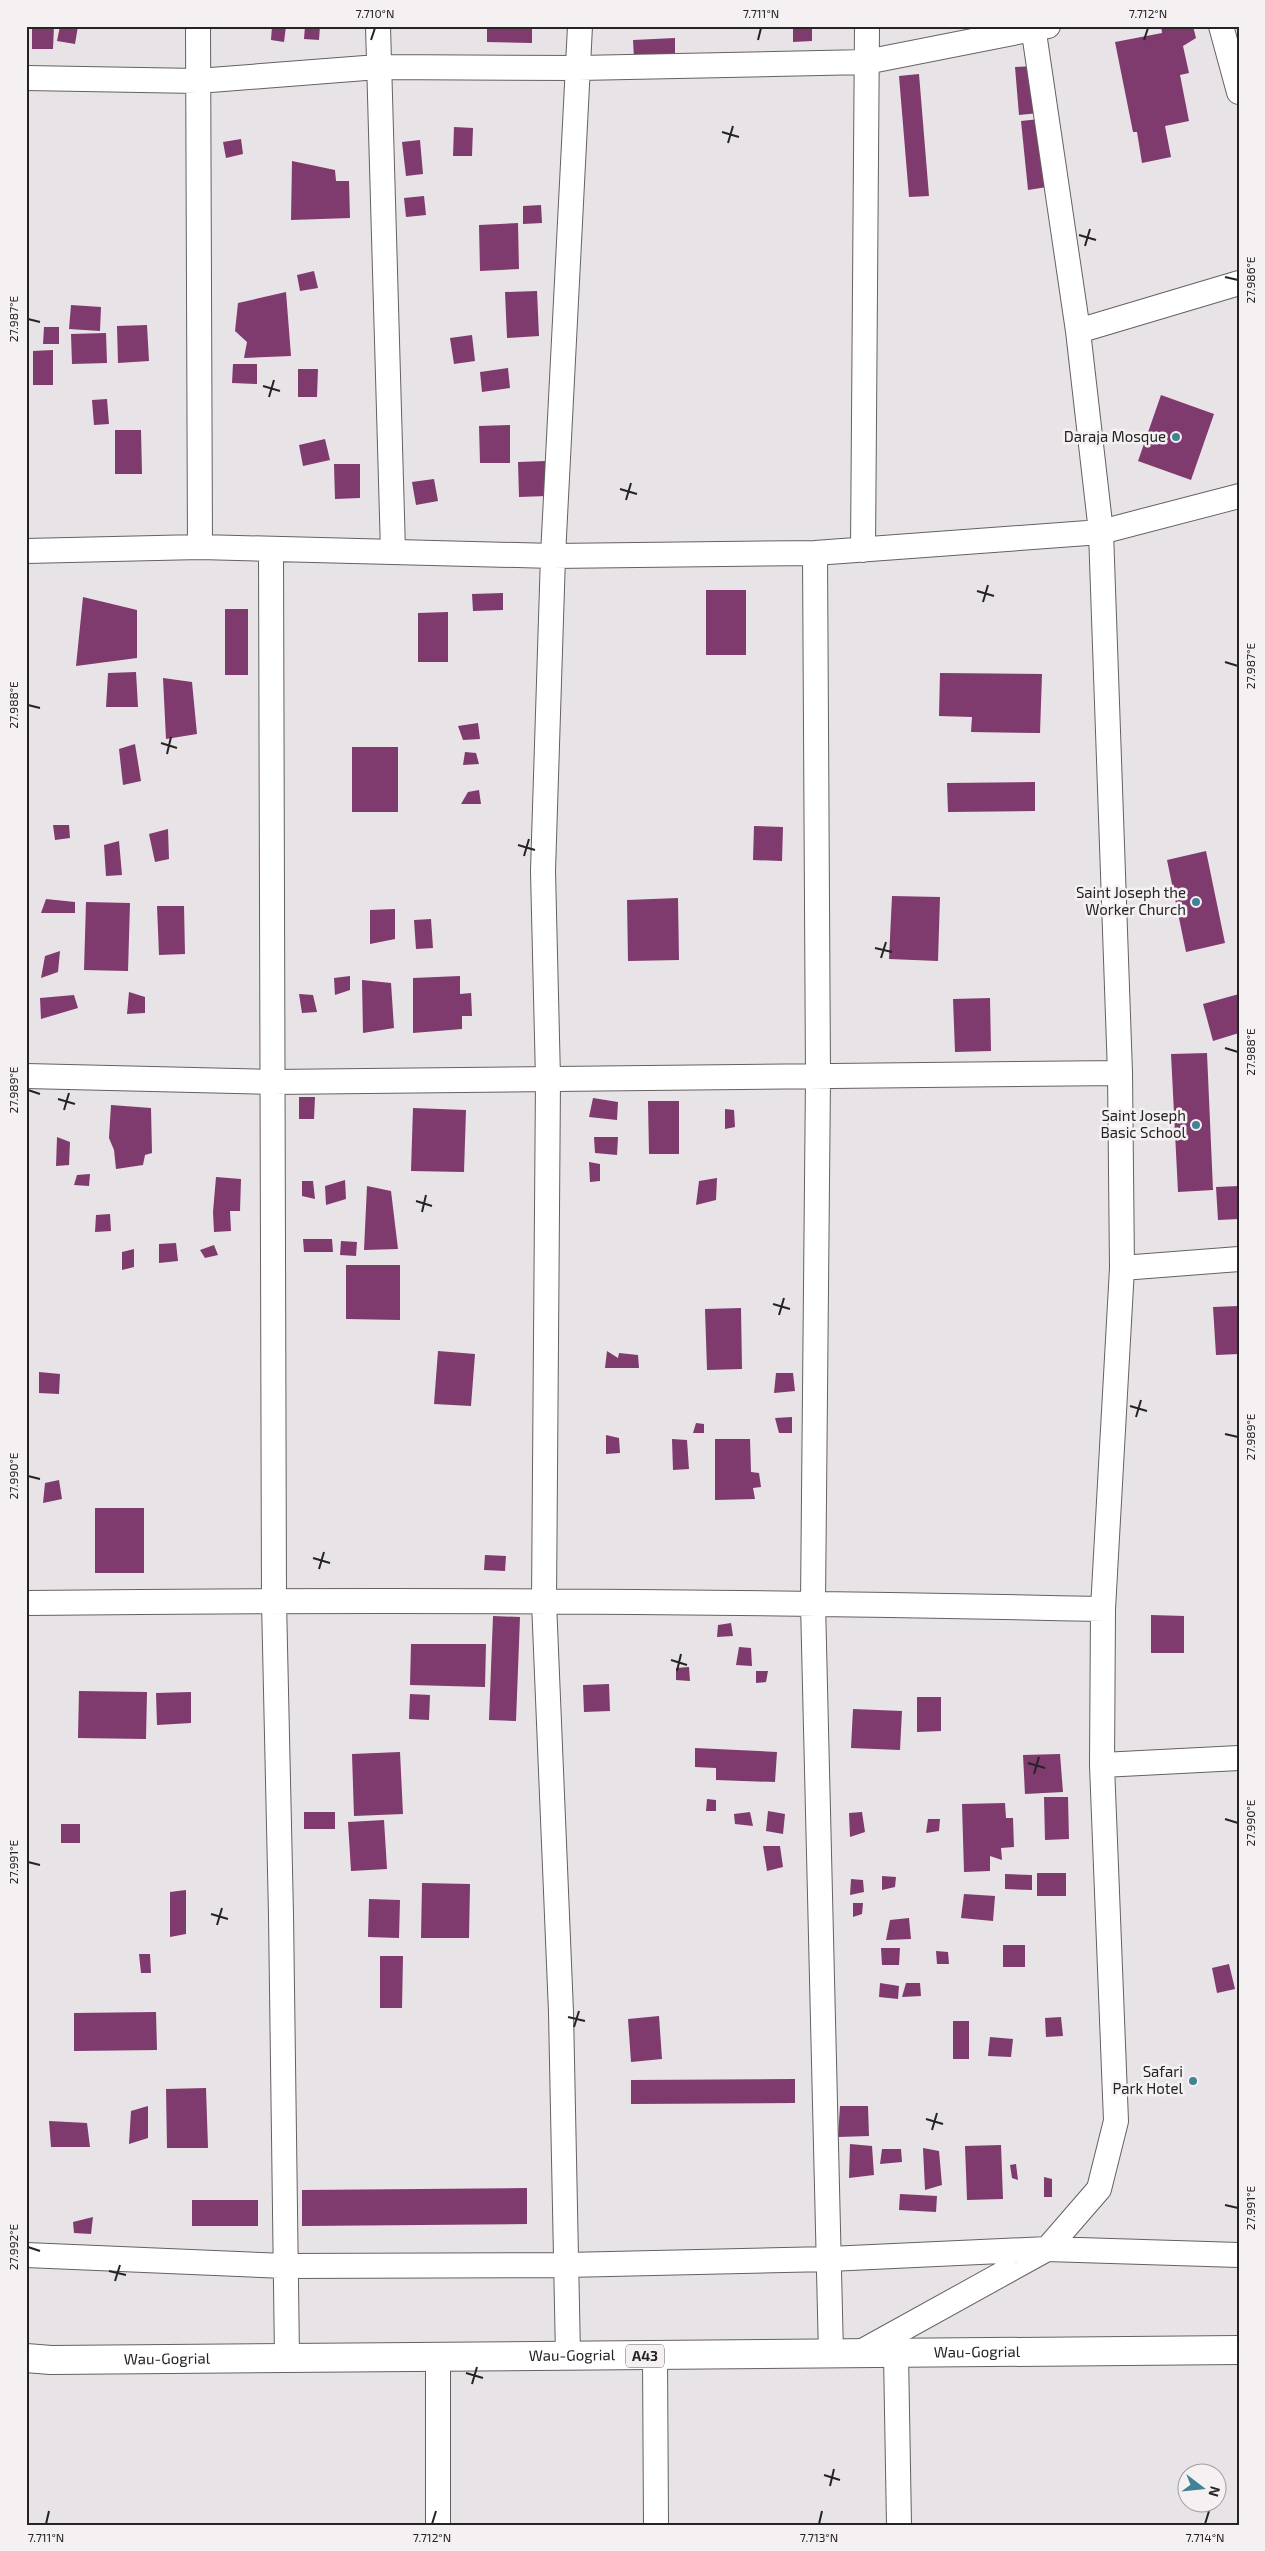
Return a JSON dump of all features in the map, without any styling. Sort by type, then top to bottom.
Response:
[{"type":"main road","name":"Wau-Gogrial","points":[[26,2358],[655,2356],[1239,2350]]},
{"type":"street","points":[[198,26],[200,547]]},
{"type":"street","points":[[378,26],[393,551]]},
{"type":"street","points":[[568,2355],[561,2012],[544,1602],[548,1079],[543,870],[553,556],[580,68],[580,26]]},
{"type":"street","points":[[863,550],[867,26]]},
{"type":"street","points":[[1221,26],[1239,92]]},
{"type":"street","points":[[26,78],[198,81],[378,67],[580,68],[866,62],[1038,27],[1102,532],[1120,1073],[1122,1268],[1103,1609],[1102,1765],[1116,2121],[1099,2190],[1047,2249],[860,2354]]},
{"type":"street","points":[[1078,331],[1239,283]]},
{"type":"street","points":[[26,551],[200,547],[553,556],[815,553],[1102,532],[1239,496]]},
{"type":"street","points":[[271,549],[274,1601],[287,2358]]},
{"type":"street","points":[[815,553],[818,1077],[813,1604],[831,2354]]},
{"type":"street","points":[[26,1076],[272,1082],[1120,1073]]},
{"type":"street","points":[[1122,1268],[1239,1259]]},
{"type":"street","points":[[26,1603],[274,1601],[544,1602],[1103,1609]]},
{"type":"street","points":[[1102,1765],[1239,1758]]},
{"type":"street","points":[[26,2255],[286,2266],[566,2265],[829,2259],[1047,2249],[1239,2255]]},
{"type":"street","points":[[896,2354],[899,2525]]},
{"type":"street","points":[[655,2356],[656,2525]]},
{"type":"street","points":[[438,2357],[438,2525]]},
{"type":"building","points":[[32,26],[54,26],[53,49],[32,49]]},
{"type":"building","points":[[60,26],[78,26],[75,44],[57,41]]},
{"type":"building","points":[[272,26],[286,26],[284,42],[271,40]]},
{"type":"building","points":[[305,26],[320,26],[319,40],[304,39]]},
{"type":"building","points":[[487,26],[532,26],[532,43],[487,42]]},
{"type":"building","points":[[793,26],[812,26],[812,41],[793,42]]},
{"type":"building","points":[[1161,26],[1193,26],[1196,38],[1183,46],[1189,73],[1180,75],[1189,121],[1165,126],[1171,157],[1142,163],[1137,132],[1133,132],[1115,42],[1162,33]]},
{"type":"building","points":[[675,38],[675,57],[634,59],[633,40]]},
{"type":"building","points":[[1035,66],[1039,113],[1019,115],[1015,67]]},
{"type":"building","points":[[919,74],[929,196],[909,197],[899,76]]},
{"type":"building","points":[[1040,119],[1047,187],[1028,190],[1021,121]]},
{"type":"building","points":[[454,127],[473,128],[472,156],[453,156]]},
{"type":"building","points":[[241,139],[243,154],[226,158],[223,142]]},
{"type":"building","points":[[420,140],[423,174],[406,176],[402,142]]},
{"type":"building","points":[[292,161],[335,170],[336,181],[349,181],[350,218],[291,220]]},
{"type":"building","points":[[424,196],[426,215],[406,217],[404,198]]},
{"type":"building","points":[[541,205],[542,223],[523,224],[523,206]]},
{"type":"building","points":[[518,223],[519,269],[480,271],[479,225]]},
{"type":"building","points":[[314,271],[318,288],[300,291],[297,275]]},
{"type":"building","points":[[537,291],[539,336],[507,338],[505,292]]},
{"type":"building","points":[[286,292],[291,356],[244,358],[247,342],[235,331],[238,303]]},
{"type":"building","points":[[71,305],[101,307],[100,331],[69,329]]},
{"type":"building","points":[[147,325],[149,361],[118,363],[117,326]]},
{"type":"building","points":[[44,327],[59,327],[59,344],[43,344]]},
{"type":"building","points":[[106,333],[107,363],[72,364],[71,334]]},
{"type":"building","points":[[472,335],[475,361],[454,364],[450,338]]},
{"type":"building","points":[[53,350],[53,385],[33,385],[33,351]]},
{"type":"building","points":[[233,364],[257,364],[257,384],[232,383]]},
{"type":"building","points":[[508,368],[510,388],[482,392],[480,372]]},
{"type":"building","points":[[298,369],[318,369],[317,397],[298,397]]},
{"type":"building","name":"Daraja Mosque","points":[[1161,395],[1214,414],[1191,480],[1138,461]]},
{"type":"building","points":[[107,399],[109,424],[94,425],[92,400]]},
{"type":"building","points":[[510,425],[510,463],[480,463],[479,426]]},
{"type":"building","points":[[115,430],[141,430],[142,474],[115,474]]},
{"type":"building","points":[[325,439],[330,460],[303,466],[299,445]]},
{"type":"building","points":[[546,461],[547,496],[519,497],[518,462]]},
{"type":"building","points":[[334,464],[360,464],[360,498],[335,499]]},
{"type":"building","points":[[434,479],[438,501],[416,505],[412,482]]},
{"type":"building","points":[[706,590],[746,590],[746,655],[706,655]]},
{"type":"building","points":[[503,593],[503,610],[473,611],[472,594]]},
{"type":"building","points":[[83,597],[137,610],[137,658],[76,666]]},
{"type":"building","points":[[225,609],[248,609],[248,675],[225,675]]},
{"type":"building","points":[[448,612],[448,662],[418,662],[418,613]]},
{"type":"building","points":[[136,672],[138,707],[106,707],[108,673]]},
{"type":"building","points":[[940,673],[1042,674],[1040,733],[971,732],[972,717],[939,716]]},
{"type":"building","points":[[163,678],[192,682],[197,734],[166,739]]},
{"type":"building","points":[[478,723],[480,739],[463,740],[458,726]]},
{"type":"building","points":[[135,744],[141,781],[123,785],[119,749]]},
{"type":"building","points":[[352,747],[398,747],[398,812],[352,812]]},
{"type":"building","points":[[465,752],[476,753],[479,764],[463,765]]},
{"type":"building","points":[[1035,782],[1035,811],[948,812],[947,783]]},
{"type":"building","points":[[479,790],[481,804],[461,804],[468,792]]},
{"type":"building","points":[[53,825],[69,825],[70,838],[55,840]]},
{"type":"building","points":[[754,826],[783,827],[782,861],[753,860]]},
{"type":"building","points":[[168,829],[169,859],[155,862],[149,834]]},
{"type":"building","points":[[119,841],[122,875],[106,876],[104,845]]},
{"type":"building","name":"Saint Joseph the Worker Church","points":[[1206,851],[1225,943],[1186,952],[1167,860]]},
{"type":"building","points":[[892,896],[940,897],[938,961],[889,959]]},
{"type":"building","points":[[678,898],[679,960],[628,961],[627,900]]},
{"type":"building","points":[[46,899],[75,902],[75,913],[41,913]]},
{"type":"building","points":[[86,902],[130,903],[128,971],[84,970]]},
{"type":"building","points":[[157,906],[184,906],[185,954],[159,955]]},
{"type":"building","points":[[395,909],[395,939],[370,944],[370,910]]},
{"type":"building","points":[[431,919],[433,948],[416,949],[414,920]]},
{"type":"building","points":[[60,951],[58,972],[41,978],[45,956]]},
{"type":"building","points":[[350,976],[350,990],[335,995],[334,978]]},
{"type":"building","points":[[460,976],[460,994],[471,993],[472,1016],[462,1016],[462,1029],[413,1033],[413,978]]},
{"type":"building","points":[[362,980],[391,983],[394,1028],[363,1033]]},
{"type":"building","points":[[129,992],[145,997],[145,1013],[127,1014]]},
{"type":"building","points":[[299,994],[313,995],[317,1012],[302,1013]]},
{"type":"building","points":[[1239,994],[1239,1033],[1213,1041],[1203,1004]]},
{"type":"building","points":[[74,995],[78,1008],[41,1019],[40,998]]},
{"type":"building","points":[[990,998],[991,1051],[955,1052],[953,999]]},
{"type":"building","points":[[1207,1053],[1213,1190],[1178,1192],[1171,1054]]},
{"type":"building","points":[[299,1097],[315,1097],[314,1119],[299,1119]]},
{"type":"building","points":[[593,1098],[618,1102],[617,1120],[589,1117]]},
{"type":"building","points":[[648,1101],[679,1101],[679,1154],[649,1154]]},
{"type":"building","points":[[111,1105],[151,1108],[152,1153],[145,1155],[143,1165],[116,1169],[114,1150],[109,1138]]},
{"type":"building","points":[[413,1108],[466,1110],[464,1172],[411,1171]]},
{"type":"building","points":[[725,1109],[734,1110],[735,1127],[725,1129]]},
{"type":"building","points":[[57,1137],[70,1142],[69,1165],[56,1166]]},
{"type":"building","points":[[594,1137],[618,1137],[617,1155],[595,1153]]},
{"type":"building","points":[[589,1162],[600,1164],[600,1181],[590,1182]]},
{"type":"building","points":[[90,1174],[89,1186],[74,1185],[77,1175]]},
{"type":"building","points":[[216,1177],[241,1179],[240,1211],[230,1211],[231,1231],[214,1232],[213,1212]]},
{"type":"building","points":[[717,1178],[716,1200],[696,1205],[699,1181]]},
{"type":"building","points":[[345,1180],[346,1199],[326,1205],[325,1186]]},
{"type":"building","points":[[302,1181],[313,1181],[315,1199],[302,1196]]},
{"type":"building","points":[[367,1186],[391,1191],[398,1249],[364,1250]]},
{"type":"building","points":[[1239,1186],[1239,1219],[1218,1220],[1216,1187]]},
{"type":"building","points":[[110,1214],[111,1231],[95,1232],[96,1215]]},
{"type":"building","points":[[303,1239],[332,1239],[333,1252],[304,1252]]},
{"type":"building","points":[[341,1241],[357,1242],[356,1256],[340,1255]]},
{"type":"building","points":[[176,1243],[178,1261],[159,1263],[159,1244]]},
{"type":"building","points":[[214,1245],[218,1255],[205,1258],[200,1250]]},
{"type":"building","points":[[134,1249],[134,1267],[122,1270],[122,1252]]},
{"type":"building","points":[[346,1265],[400,1265],[400,1320],[346,1319]]},
{"type":"building","points":[[1239,1306],[1239,1354],[1216,1355],[1213,1307]]},
{"type":"building","points":[[741,1308],[742,1369],[707,1370],[705,1309]]},
{"type":"building","points":[[438,1351],[475,1354],[471,1406],[434,1404]]},
{"type":"building","points":[[607,1351],[618,1358],[619,1353],[638,1355],[639,1368],[605,1368]]},
{"type":"building","points":[[39,1372],[60,1374],[59,1394],[39,1393]]},
{"type":"building","points":[[776,1373],[793,1373],[795,1391],[774,1393]]},
{"type":"building","points":[[792,1417],[792,1433],[779,1433],[775,1418]]},
{"type":"building","points":[[696,1423],[704,1424],[704,1433],[693,1433]]},
{"type":"building","points":[[606,1435],[619,1438],[620,1453],[606,1454]]},
{"type":"building","points":[[672,1439],[687,1440],[689,1469],[673,1470]]},
{"type":"building","points":[[715,1439],[750,1439],[751,1472],[759,1473],[761,1487],[753,1488],[755,1499],[715,1500]]},
{"type":"building","points":[[59,1480],[62,1499],[43,1503],[45,1483]]},
{"type":"building","points":[[95,1508],[144,1508],[144,1573],[95,1573]]},
{"type":"building","points":[[485,1555],[506,1556],[505,1571],[484,1570]]},
{"type":"building","points":[[1151,1615],[1184,1616],[1184,1653],[1151,1653]]},
{"type":"building","points":[[493,1616],[520,1617],[516,1721],[489,1720]]},
{"type":"building","points":[[731,1623],[733,1636],[717,1637],[718,1625]]},
{"type":"building","points":[[411,1644],[486,1644],[485,1687],[410,1685]]},
{"type":"building","points":[[739,1647],[751,1648],[752,1666],[736,1665]]},
{"type":"building","points":[[689,1667],[690,1681],[676,1680],[676,1668]]},
{"type":"building","points":[[756,1671],[768,1671],[766,1682],[756,1683]]},
{"type":"building","points":[[609,1684],[610,1711],[584,1712],[583,1685]]},
{"type":"building","points":[[79,1691],[147,1692],[146,1739],[78,1738]]},
{"type":"building","points":[[191,1692],[191,1723],[157,1725],[156,1693]]},
{"type":"building","points":[[410,1694],[430,1695],[429,1720],[409,1719]]},
{"type":"building","points":[[917,1697],[941,1697],[941,1731],[917,1732]]},
{"type":"building","points":[[853,1709],[902,1711],[900,1750],[851,1748]]},
{"type":"building","points":[[695,1748],[777,1752],[775,1782],[716,1780],[716,1768],[695,1767]]},
{"type":"building","points":[[400,1752],[403,1814],[354,1816],[352,1754]]},
{"type":"building","points":[[1060,1754],[1063,1792],[1025,1794],[1023,1755]]},
{"type":"building","points":[[1044,1797],[1068,1797],[1069,1839],[1045,1840]]},
{"type":"building","points":[[707,1799],[716,1800],[716,1811],[706,1811]]},
{"type":"building","points":[[1005,1803],[1006,1818],[1013,1818],[1014,1847],[1001,1848],[1002,1860],[990,1856],[990,1871],[964,1872],[962,1804]]},
{"type":"building","points":[[768,1811],[785,1814],[783,1834],[766,1831]]},
{"type":"building","points":[[304,1812],[335,1812],[335,1829],[304,1829]]},
{"type":"building","points":[[750,1812],[753,1826],[735,1824],[734,1814]]},
{"type":"building","points":[[862,1812],[865,1832],[850,1837],[849,1813]]},
{"type":"building","points":[[928,1819],[940,1819],[939,1831],[926,1833]]},
{"type":"building","points":[[384,1820],[387,1869],[351,1871],[348,1822]]},
{"type":"building","points":[[61,1824],[80,1824],[80,1843],[61,1843]]},
{"type":"building","points":[[763,1846],[780,1846],[783,1867],[767,1871]]},
{"type":"building","points":[[1037,1873],[1066,1873],[1066,1896],[1037,1896]]},
{"type":"building","points":[[1005,1874],[1032,1875],[1032,1890],[1005,1889]]},
{"type":"building","points":[[882,1876],[896,1877],[895,1887],[882,1890]]},
{"type":"building","points":[[851,1879],[863,1880],[864,1892],[850,1895]]},
{"type":"building","points":[[422,1883],[470,1884],[469,1938],[421,1938]]},
{"type":"building","points":[[186,1890],[186,1934],[170,1937],[170,1892]]},
{"type":"building","points":[[964,1894],[995,1896],[993,1921],[961,1918]]},
{"type":"building","points":[[369,1899],[400,1900],[399,1938],[368,1937]]},
{"type":"building","points":[[853,1903],[863,1903],[862,1914],[853,1917]]},
{"type":"building","points":[[909,1918],[911,1939],[886,1940],[890,1920]]},
{"type":"building","points":[[1003,1945],[1025,1945],[1025,1967],[1003,1967]]},
{"type":"building","points":[[881,1948],[900,1948],[899,1965],[882,1965]]},
{"type":"building","points":[[936,1951],[948,1952],[949,1964],[937,1964]]},
{"type":"building","points":[[139,1954],[150,1954],[151,1973],[141,1973]]},
{"type":"building","points":[[380,1956],[403,1956],[402,2008],[380,2008]]},
{"type":"building","points":[[1229,1964],[1235,1989],[1217,1993],[1212,1968]]},
{"type":"building","points":[[880,1983],[899,1986],[898,1999],[879,1997]]},
{"type":"building","points":[[906,1983],[920,1983],[921,1996],[902,1997]]},
{"type":"building","points":[[156,2012],[157,2050],[74,2051],[74,2013]]},
{"type":"building","points":[[659,2016],[662,2059],[631,2062],[628,2019]]},
{"type":"building","points":[[1061,2017],[1063,2036],[1046,2037],[1045,2018]]},
{"type":"building","points":[[953,2021],[969,2021],[969,2059],[953,2059]]},
{"type":"building","points":[[990,2037],[1013,2039],[1011,2057],[988,2056]]},
{"type":"building","points":[[795,2079],[795,2103],[631,2104],[631,2080]]},
{"type":"building","points":[[206,2088],[208,2148],[167,2148],[166,2089]]},
{"type":"building","points":[[148,2106],[148,2138],[129,2144],[131,2111]]},
{"type":"building","points":[[840,2106],[868,2106],[869,2136],[838,2137]]},
{"type":"building","points":[[49,2121],[87,2123],[90,2147],[51,2147]]},
{"type":"building","points":[[850,2144],[872,2146],[874,2175],[849,2178]]},
{"type":"building","points":[[1001,2145],[1003,2199],[967,2200],[965,2146]]},
{"type":"building","points":[[923,2148],[939,2151],[942,2185],[925,2190]]},
{"type":"building","points":[[882,2149],[901,2149],[902,2162],[880,2164]]},
{"type":"building","points":[[1016,2164],[1018,2180],[1012,2178],[1010,2165]]},
{"type":"building","points":[[1044,2177],[1052,2179],[1052,2197],[1044,2197]]},
{"type":"building","points":[[527,2188],[527,2224],[302,2226],[302,2190]]},
{"type":"building","points":[[900,2194],[937,2196],[936,2212],[899,2210]]},
{"type":"building","points":[[192,2200],[258,2200],[258,2226],[192,2226]]},
{"type":"building","points":[[93,2217],[91,2234],[74,2233],[73,2222]]},
{"type":"place","name":"Daraja Mosque","points":[[1176,437]]},
{"type":"place","name":"Saint Joseph the Worker Church","points":[[1196,902]]},
{"type":"place","name":"Saint Joseph Basic School","points":[[1196,1125]]},
{"type":"place","name":"Safari Park Hotel","points":[[1193,2081]]}]
